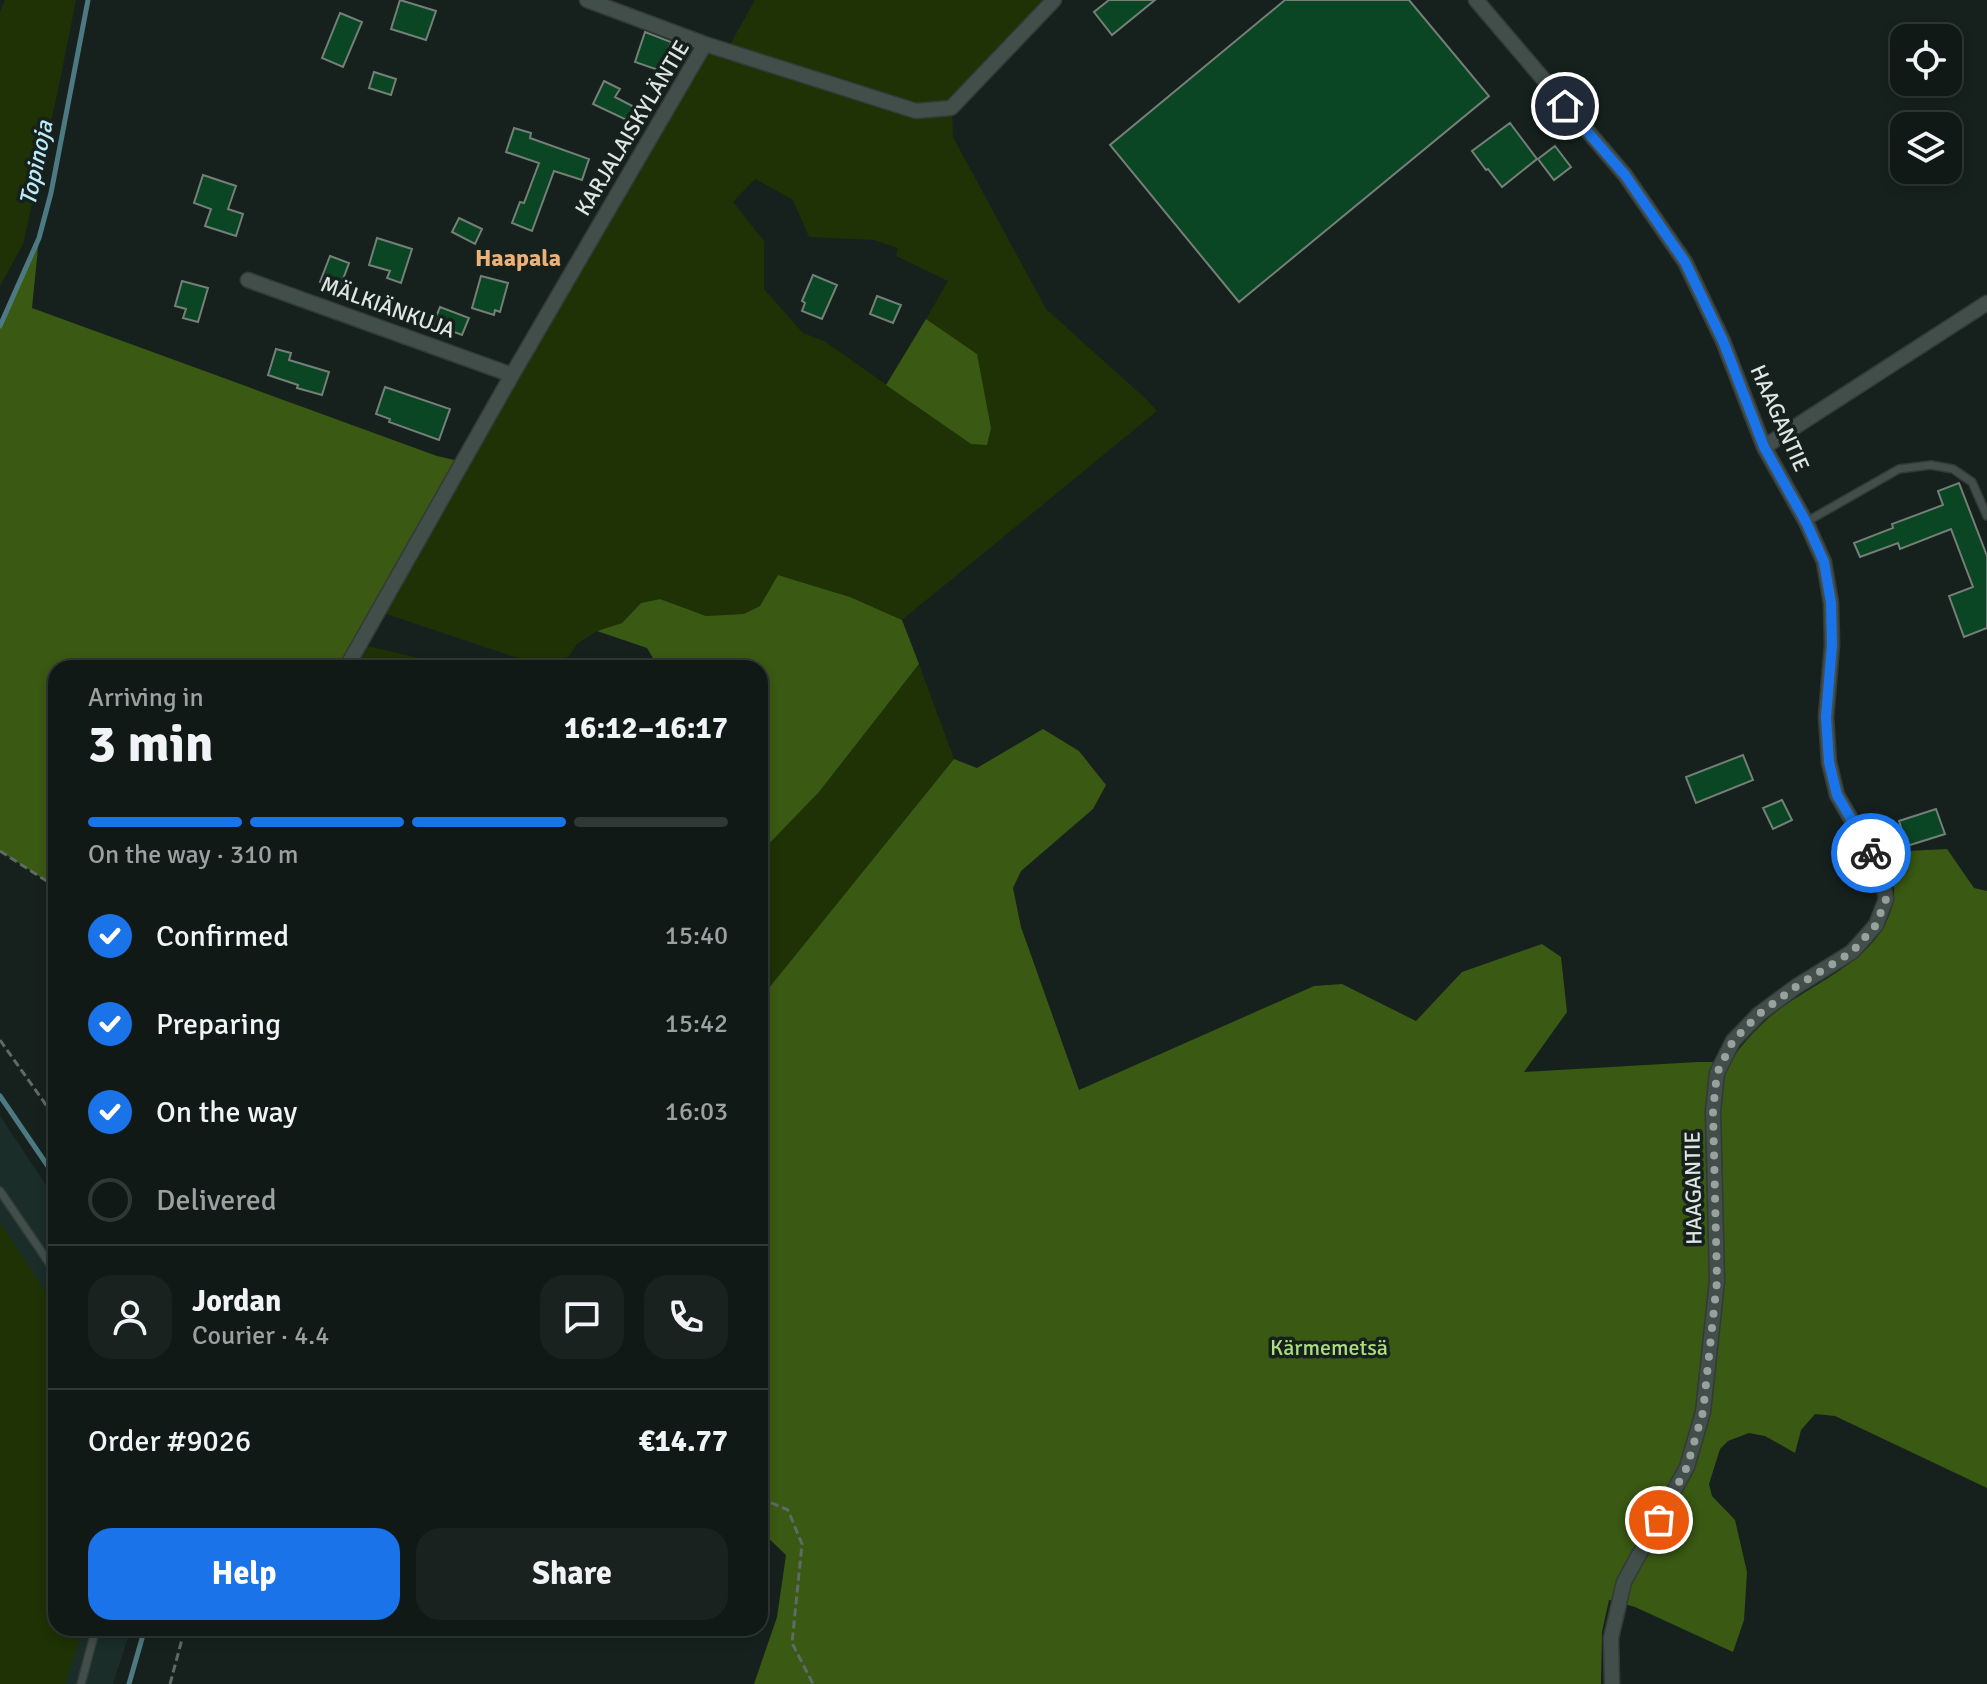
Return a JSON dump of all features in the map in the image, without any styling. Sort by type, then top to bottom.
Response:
[{"type":"street","points":[[587,0],[705,44]]},
{"type":"street","name":"KARJALAISKYLÄNTIE","points":[[351,660],[705,44],[916,111],[951,108],[1054,0]]},
{"type":"street","name":"HAAGANTIE","points":[[1476,0],[1625,175],[1685,262],[1723,341],[1764,447],[1806,522],[1824,562],[1831,603],[1832,645],[1826,717],[1829,762],[1837,795],[1881,871],[1886,899],[1876,925],[1852,952],[1759,1014],[1733,1041],[1717,1073],[1713,1111],[1717,1281],[1703,1412],[1687,1467],[1624,1582],[1611,1638],[1612,1684]]},
{"type":"street","name":"MÄLKIÄNKUJA","points":[[248,280],[512,375]]},
{"type":"street","points":[[1764,447],[1987,303]]},
{"type":"lane","points":[[1806,522],[1899,469],[1931,465],[1953,469],[1972,482],[1987,516]]},
{"type":"lane","points":[[0,1191],[48,1261]]},
{"type":"lane","points":[[81,1684],[94,1636]]},
{"type":"path","points":[[0,851],[48,882]]},
{"type":"path","points":[[0,1040],[48,1108]]},
{"type":"path","points":[[768,1501],[788,1510],[802,1544],[792,1643],[813,1684]]},
{"type":"path","points":[[170,1684],[183,1636]]},
{"type":"shaded area","points":[[0,1116],[48,1188],[48,1636],[128,1636],[113,1684],[0,1684]]},
{"type":"green space","points":[[5,0],[76,0],[23,244],[0,286],[0,12]]},
{"type":"green space","points":[[755,0],[1054,0],[952,108],[953,137],[1046,309],[1157,411],[902,620],[850,597],[778,575],[760,606],[744,614],[706,616],[660,599],[641,603],[622,623],[597,631],[577,644],[563,660],[523,660],[378,611],[705,44],[727,50]],"holes":[[[755,179],[793,200],[809,237],[874,240],[898,248],[896,256],[948,281],[926,319],[977,354],[971,444],[824,341],[803,333],[764,289],[764,241],[733,202]]]},
{"type":"green space","points":[[39,238],[32,308],[437,456],[463,462],[351,660],[48,660],[48,882],[0,851],[0,326]]},
{"type":"green space","points":[[926,319],[977,354],[991,428],[987,445],[971,444],[886,385]]},
{"type":"green space","points":[[778,575],[850,597],[902,620],[919,664],[819,792],[768,845],[768,660],[654,660],[647,648],[597,631],[622,623],[641,603],[660,599],[706,616],[744,614],[760,606]]},
{"type":"green space","points":[[359,644],[427,660],[350,660]]},
{"type":"green space","points":[[919,664],[954,759],[768,989],[768,845],[819,792]]},
{"type":"green space","name":"Kärmemetsä","points":[[1043,729],[1079,751],[1106,785],[1093,809],[1021,871],[1013,888],[1021,927],[1079,1090],[1314,986],[1342,984],[1416,1021],[1462,972],[1542,944],[1561,957],[1567,1012],[1524,1072],[1730,1062],[1771,1016],[1846,966],[1878,936],[1888,917],[1894,895],[1887,852],[1947,849],[1974,888],[1987,891],[1987,1488],[1835,1416],[1815,1414],[1801,1430],[1795,1453],[1765,1436],[1749,1433],[1728,1441],[1720,1449],[1709,1484],[1712,1496],[1735,1520],[1747,1572],[1744,1620],[1733,1652],[1635,1607],[1609,1600],[1602,1632],[1601,1684],[754,1684],[777,1617],[786,1555],[768,1538],[768,989],[954,759],[977,768]]},
{"type":"green space","points":[[0,1222],[48,1296],[48,1636],[80,1636],[66,1684],[0,1684]]},
{"type":"building","points":[[400,0],[436,11],[426,40],[391,29]]},
{"type":"building","points":[[1109,0],[1155,0],[1112,35],[1094,12]]},
{"type":"building","points":[[1285,0],[1409,0],[1489,96],[1239,302],[1110,145]]},
{"type":"building","points":[[340,13],[362,22],[343,67],[322,58]]},
{"type":"building","points":[[645,32],[671,42],[661,71],[635,62]]},
{"type":"building","points":[[374,72],[396,79],[391,95],[369,88]]},
{"type":"building","points":[[604,81],[620,89],[615,97],[640,110],[633,123],[593,104]]},
{"type":"building","points":[[1510,123],[1537,159],[1502,187],[1472,151]]},
{"type":"building","points":[[514,128],[531,133],[530,138],[589,159],[582,180],[554,171],[532,231],[512,223],[520,202],[524,203],[539,163],[506,152]]},
{"type":"building","points":[[1555,146],[1571,167],[1554,180],[1538,159]]},
{"type":"building","points":[[203,175],[236,186],[228,209],[243,214],[236,236],[205,226],[211,209],[194,203]]},
{"type":"building","points":[[459,218],[482,229],[475,244],[452,232]]},
{"type":"building","points":[[377,238],[412,249],[401,283],[387,278],[390,271],[369,265]]},
{"type":"building","points":[[330,256],[349,263],[339,290],[320,282]]},
{"type":"building","points":[[813,275],[837,285],[822,319],[802,311],[805,303],[802,301]]},
{"type":"building","points":[[481,276],[508,283],[500,312],[495,310],[494,315],[472,308]]},
{"type":"building","points":[[182,281],[208,288],[198,322],[183,318],[186,309],[175,306]]},
{"type":"building","points":[[877,296],[901,305],[893,323],[870,314]]},
{"type":"building","points":[[440,307],[469,318],[462,335],[433,324]]},
{"type":"building","points":[[276,349],[291,353],[289,360],[329,372],[322,395],[268,375]]},
{"type":"building","points":[[385,387],[450,409],[439,440],[389,422],[390,419],[376,414]]},
{"type":"building","points":[[1959,483],[1987,556],[1987,628],[1964,637],[1949,596],[1973,587],[1951,529],[1900,549],[1898,543],[1860,557],[1854,543],[1893,528],[1892,524],[1943,505],[1938,491]]},
{"type":"building","points":[[1743,755],[1753,780],[1696,803],[1686,777]]},
{"type":"building","points":[[1782,800],[1792,820],[1773,829],[1763,808]]},
{"type":"building","points":[[1936,809],[1945,834],[1907,846],[1899,821]]},
{"type":"waterway","name":"Topinoja","points":[[0,326],[39,238],[51,193],[88,0]]},
{"type":"waterway","name":"Topinoja","points":[[0,1096],[48,1166]]},
{"type":"waterway","name":"Topinoja","points":[[129,1684],[143,1636]]},
{"type":"way so far","points":[[1659,1520],[1687,1467],[1703,1412],[1717,1281],[1713,1111],[1717,1073],[1733,1041],[1759,1014],[1852,952],[1876,925],[1886,899],[1881,871],[1871,853]]},
{"type":"district","name":"Haapala","points":[[518,258]]},
{"type":"route","points":[[1565,106],[1625,175],[1685,262],[1723,341],[1764,447],[1806,522],[1824,562],[1831,603],[1832,645],[1826,717],[1829,762],[1837,795],[1871,853]]}]
